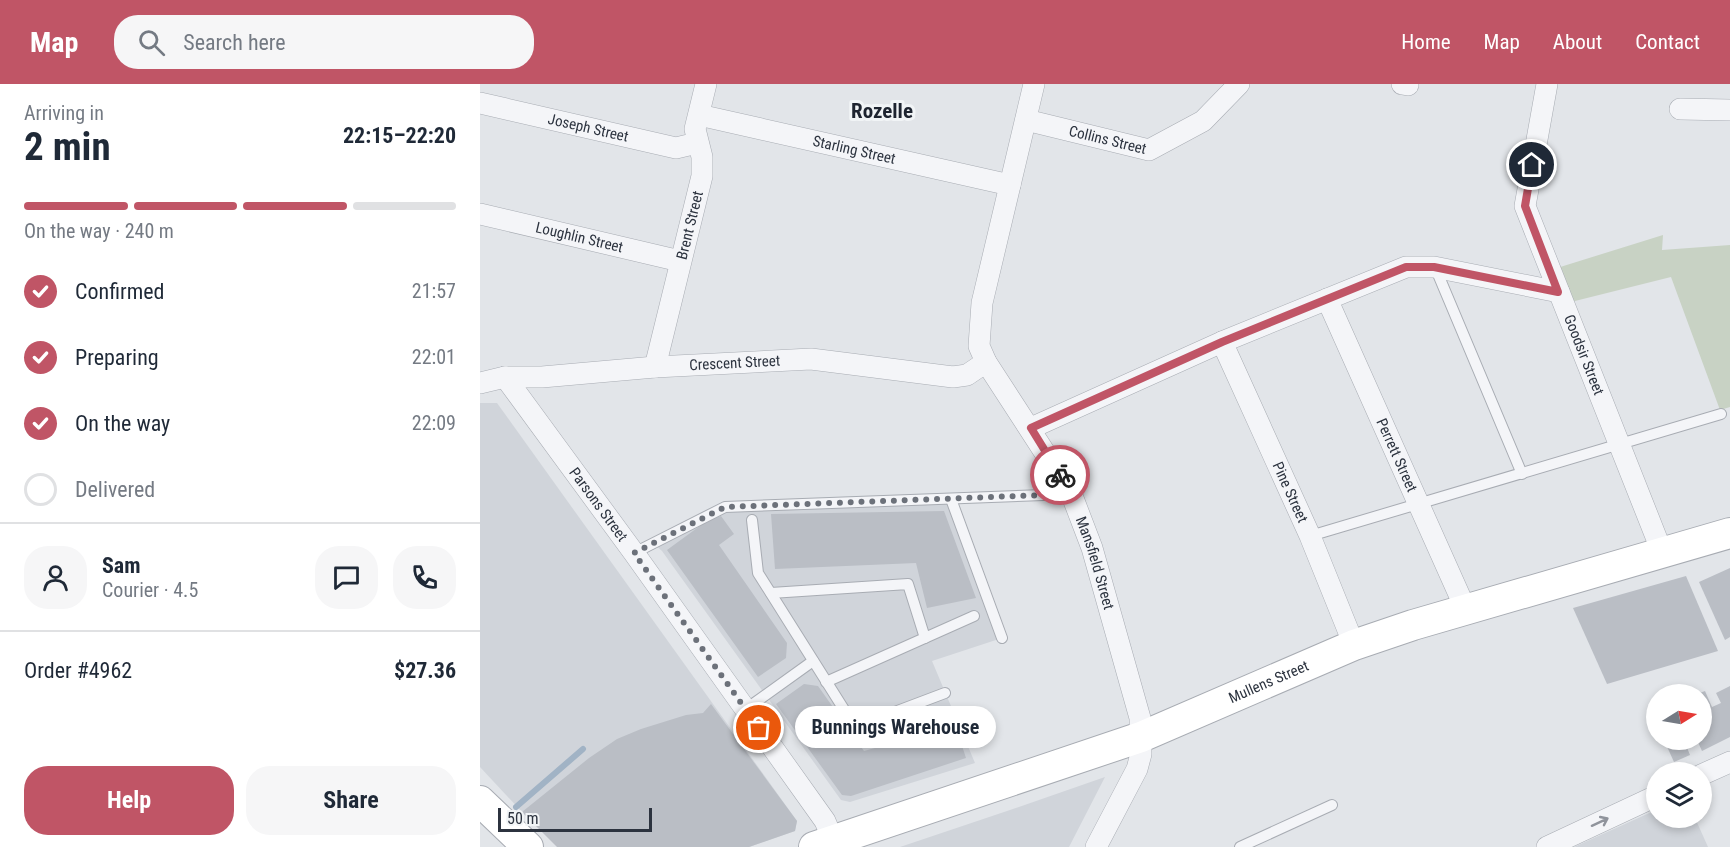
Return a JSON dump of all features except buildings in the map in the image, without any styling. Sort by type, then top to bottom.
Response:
[{"type":"street","name":"Brent Street","points":[[655,368],[702,176],[702,157],[695,129],[706,84]]},
{"type":"street","name":"Mansfield Street","points":[[1034,84],[982,303],[979,346],[986,362],[1031,428],[1071,494],[1096,560],[1140,718],[1141,754],[1137,769],[1096,847]]},
{"type":"street","name":"Collins Street","points":[[1026,120],[1149,150],[1203,121],[1239,84]]},
{"type":"street","name":"Goodsir Street","points":[[1547,84],[1525,206],[1662,552]]},
{"type":"street","name":"Joseph Street","points":[[480,103],[676,148],[697,143]]},
{"type":"street","points":[[1680,109],[1730,110]]},
{"type":"street","name":"Starling Street","points":[[699,115],[1010,185]]},
{"type":"street","name":"Loughlin Street","points":[[480,214],[680,261]]},
{"type":"street","points":[[1031,428],[1222,342],[1406,267],[1434,267],[1558,292]]},
{"type":"street","name":"Perrett Street","points":[[1327,299],[1466,610]]},
{"type":"street","name":"Pine Street","points":[[1222,342],[1310,536],[1354,645]]},
{"type":"street","name":"Crescent Street","points":[[480,383],[505,377],[542,378],[655,368],[811,359],[953,377],[967,375],[986,362]]},
{"type":"street","name":"Parsons Street","points":[[505,377],[825,821],[823,844]]},
{"type":"street","name":"Mullens Street","points":[[823,844],[1141,737],[1354,645],[1413,625],[1730,533]]},
{"type":"street","points":[[1712,770],[1730,762]]},
{"type":"street","points":[[480,801],[528,847]]},
{"type":"street","points":[[1547,847],[1646,801]]},
{"type":"lane","points":[[1434,267],[1522,474]]},
{"type":"lane","points":[[1310,536],[1721,414]]},
{"type":"lane","points":[[634,553],[725,507],[1071,494]]},
{"type":"lane","points":[[951,499],[1002,638]]},
{"type":"lane","points":[[752,520],[758,573],[855,727],[945,693]]},
{"type":"lane","points":[[771,593],[908,584],[925,638]]},
{"type":"lane","points":[[826,681],[974,616]]},
{"type":"lane","points":[[746,709],[813,661]]},
{"type":"lane","points":[[1240,847],[1332,805]]},
{"type":"shaded area","points":[[480,403],[497,403],[797,821],[795,831],[749,847],[558,847],[480,767]]},
{"type":"shaded area","points":[[951,499],[1002,638],[932,661],[975,763],[850,802],[841,800],[662,551],[653,543],[725,507]]},
{"type":"shaded area","points":[[1105,777],[1069,847],[900,847],[1007,811]]},
{"type":"shaded area","points":[[1646,815],[1646,828],[1699,828],[1708,847],[1574,847]]},
{"type":"green space","points":[[1663,235],[1662,250],[1730,245],[1730,407],[1720,410],[1671,277],[1567,303],[1557,268]]},
{"type":"waterway","points":[[516,807],[583,749]]},
{"type":"way so far","points":[[759,728],[634,553],[725,507],[1071,494],[1060,475]]},
{"type":"place","name":"Bunnings Warehouse","points":[[759,728]]},
{"type":"district","name":"Rozelle","points":[[882,111]]},
{"type":"route","points":[[1060,475],[1031,428],[1222,342],[1406,267],[1434,267],[1558,292],[1525,206],[1532,165]]}]
